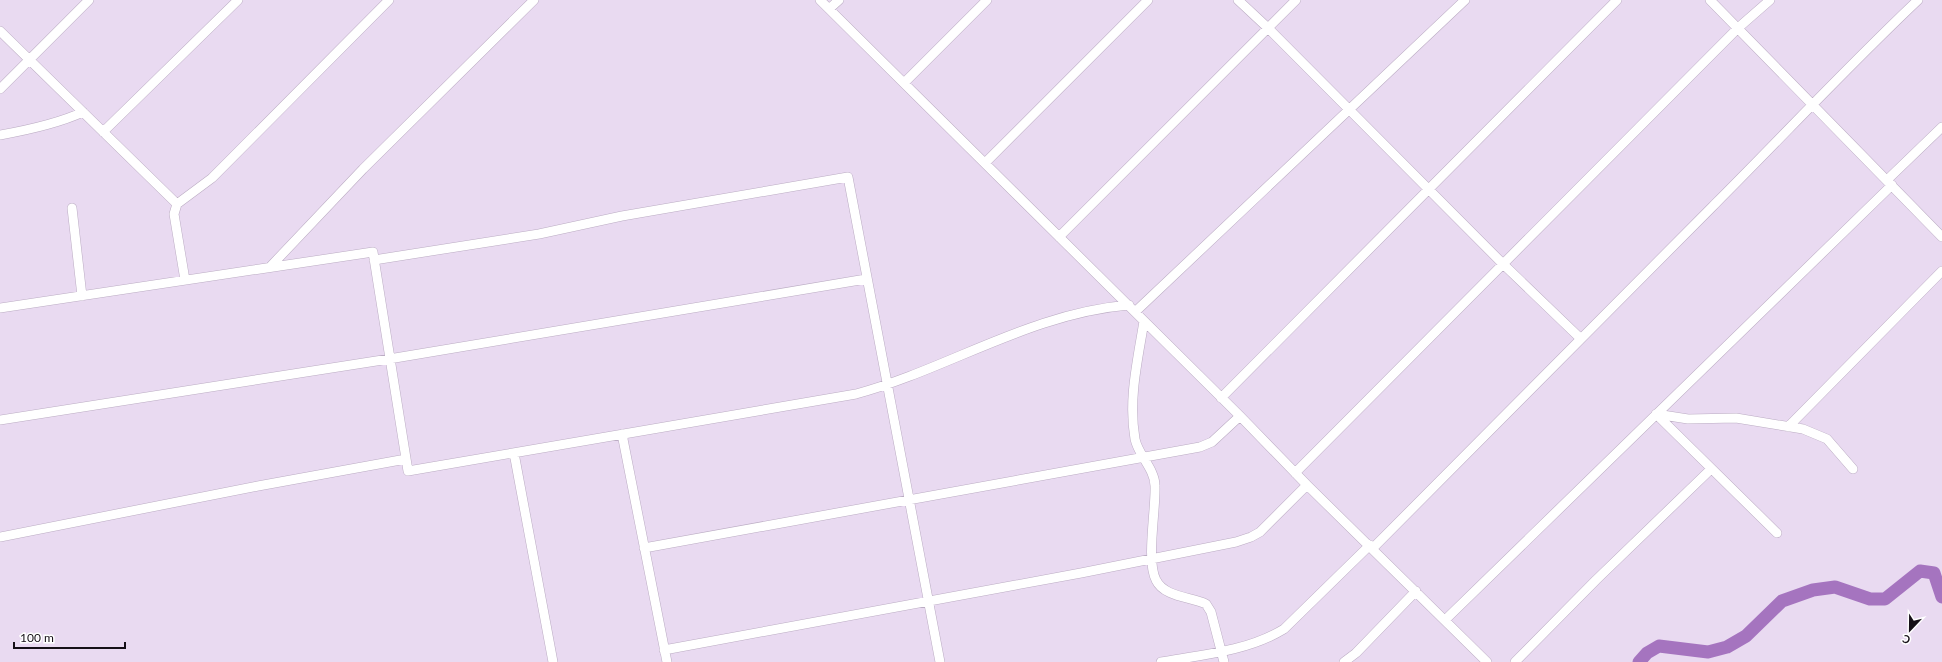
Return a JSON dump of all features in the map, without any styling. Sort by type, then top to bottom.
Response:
[{"type":"street","points":[[0,89],[89,0]]},
{"type":"street","points":[[103,132],[238,0]]},
{"type":"street","points":[[270,267],[363,169],[534,0]]},
{"type":"street","points":[[820,0],[1487,662]]},
{"type":"street","points":[[829,9],[839,0]]},
{"type":"street","points":[[904,83],[987,0]]},
{"type":"street","points":[[985,163],[1148,0]]},
{"type":"street","points":[[1238,0],[1268,28],[1502,263],[1580,338]]},
{"type":"street","points":[[1059,236],[1296,0]]},
{"type":"street","points":[[0,308],[373,252],[408,471],[856,394],[887,386],[1016,332],[1102,308],[1132,309],[1465,0]]},
{"type":"street","points":[[1221,398],[1617,0]]},
{"type":"street","points":[[1710,0],[1942,237]]},
{"type":"street","points":[[1295,473],[1502,263],[1738,28],[1770,0]]},
{"type":"street","points":[[1161,662],[1222,651],[1271,637],[1284,629],[1371,547],[1814,105],[1870,45],[1918,0]]},
{"type":"street","points":[[185,280],[174,214],[177,204],[212,178],[385,1]]},
{"type":"street","points":[[0,31],[177,204]]},
{"type":"street","points":[[0,135],[24,131],[70,118],[83,112]]},
{"type":"street","points":[[1445,620],[1656,414],[1889,182],[1942,127]]},
{"type":"street","points":[[374,260],[539,234],[629,215],[848,177],[866,279],[910,499],[940,662]]},
{"type":"street","points":[[72,208],[82,296]]},
{"type":"street","points":[[1788,426],[1942,271]]},
{"type":"street","points":[[0,420],[390,359],[866,279]]},
{"type":"street","points":[[1144,321],[1133,393],[1133,424],[1135,441],[1155,483],[1152,559],[1155,579],[1164,590],[1206,604],[1211,612],[1224,662]]},
{"type":"street","points":[[1656,414],[1688,419],[1736,418],[1802,428],[1827,439],[1853,469]]},
{"type":"street","points":[[1656,414],[1710,470],[1777,533]]},
{"type":"street","points":[[644,548],[1200,447],[1212,442],[1240,416]]},
{"type":"street","points":[[622,434],[666,662]]},
{"type":"street","points":[[514,453],[553,662]]},
{"type":"street","points":[[0,537],[258,486],[406,459]]},
{"type":"street","points":[[1515,662],[1596,580],[1710,470]]},
{"type":"street","points":[[664,650],[1152,559],[1251,537],[1260,532],[1307,485]]},
{"type":"street","points":[[1344,662],[1356,653],[1416,592]]},
{"type":"waterway","points":[[1639,662],[1647,653],[1659,646],[1708,652],[1727,647],[1746,636],[1782,601],[1813,590],[1835,587],[1870,599],[1885,599],[1920,571],[1934,573],[1942,597]]}]
